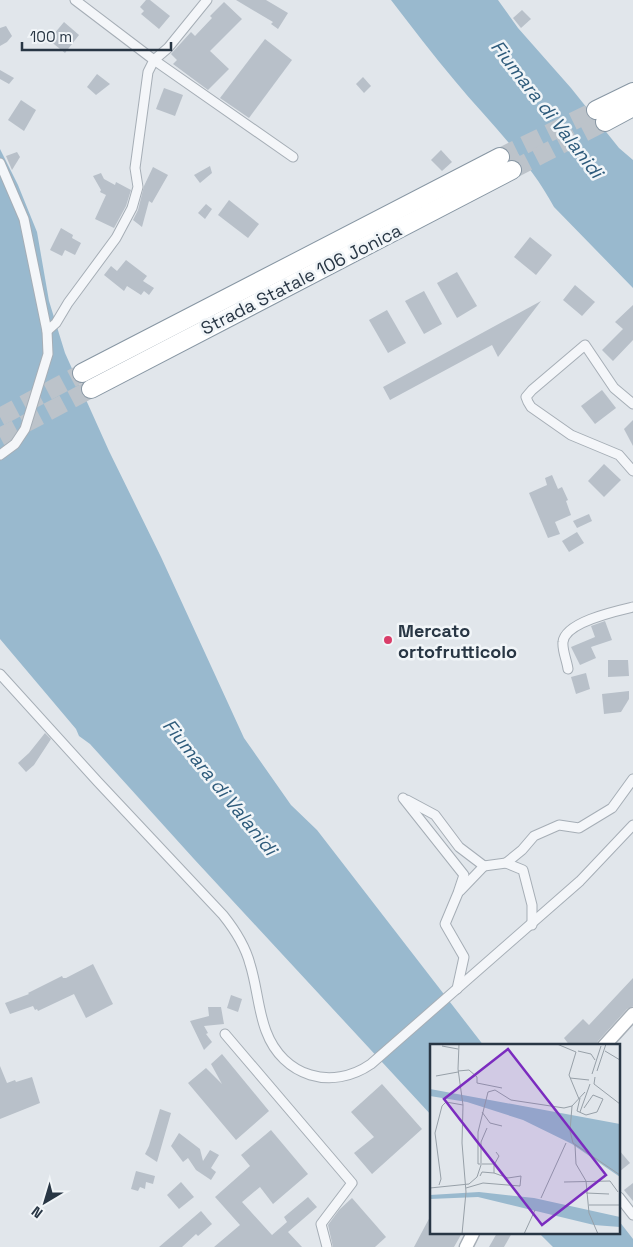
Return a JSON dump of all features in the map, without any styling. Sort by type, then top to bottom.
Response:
[{"type":"highway","points":[[633,92],[600,116],[633,107]]},
{"type":"highway","name":"Strada Statale 106 Jonica","points":[[82,373],[506,164],[91,389]]},
{"type":"street","points":[[76,0],[154,60],[293,157]]},
{"type":"street","points":[[47,331],[56,323],[68,303],[116,238],[132,208],[138,187],[135,168],[148,72],[154,60],[168,48],[207,0]]},
{"type":"street","points":[[0,163],[24,219],[47,331],[48,354],[25,429],[15,444],[0,455]]},
{"type":"street","points":[[633,404],[614,388],[585,346],[526,397],[531,407],[571,435],[619,455],[633,471]]},
{"type":"street","points":[[568,669],[563,642],[567,633],[587,620],[633,607]]},
{"type":"street","points":[[0,674],[98,782],[223,914],[240,937],[250,964],[266,1031],[276,1052],[293,1067],[311,1077],[349,1076],[372,1064],[580,881],[633,825]]},
{"type":"street","points":[[506,863],[522,850],[534,836],[559,825],[579,828],[612,808],[633,780]]},
{"type":"street","points":[[457,990],[464,957],[445,924],[464,874],[403,798],[434,815],[459,847],[484,866]]},
{"type":"street","points":[[458,893],[484,866],[506,863],[523,870],[532,905],[532,924]]},
{"type":"street","points":[[606,1044],[633,1014]]},
{"type":"street","points":[[225,1034],[352,1183],[321,1224],[326,1247]]},
{"type":"street","points":[[620,1198],[633,1215]]},
{"type":"street","points":[[466,1247],[473,1234]]},
{"type":"water","name":"Fiumara di Valanidi","points":[[391,0],[498,0],[518,28],[571,88],[619,148],[633,160],[633,288],[554,207],[521,157],[447,71]]},
{"type":"water","name":"Fiumara di Valanidi","points":[[0,149],[18,185],[37,232],[49,301],[65,353],[244,738],[291,805],[317,830],[482,1044],[430,1044],[430,1114],[90,744],[79,736],[76,729],[0,639]]},
{"type":"water","points":[[620,1222],[633,1239],[633,1247],[553,1247],[540,1234],[620,1234]]},
{"type":"building","points":[[146,0],[150,0],[170,16],[159,29],[141,14],[144,11],[140,7]]},
{"type":"building","points":[[236,0],[266,0],[288,13],[278,29],[271,24],[273,22]]},
{"type":"building","points":[[224,2],[242,19],[210,51],[229,69],[208,90],[173,64],[177,60],[171,54],[191,32],[195,36],[212,18],[210,16]]},
{"type":"building","points":[[522,10],[531,19],[521,28],[513,18]]},
{"type":"building","points":[[64,22],[79,35],[65,53],[49,40]]},
{"type":"building","points":[[6,26],[12,36],[0,46],[0,28]]},
{"type":"building","points":[[265,39],[292,60],[249,118],[220,98]]},
{"type":"building","points":[[0,70],[14,78],[9,84],[0,79]]},
{"type":"building","points":[[97,74],[110,84],[96,95],[87,87]]},
{"type":"building","points":[[363,77],[371,86],[364,93],[356,84]]},
{"type":"building","points":[[164,88],[183,95],[175,116],[156,109]]},
{"type":"building","points":[[21,100],[36,110],[24,131],[8,120]]},
{"type":"building","points":[[441,150],[452,162],[442,171],[431,160]]},
{"type":"building","points":[[17,152],[20,157],[12,170],[6,156]]},
{"type":"building","points":[[210,166],[212,173],[200,183],[194,175]]},
{"type":"building","points":[[153,167],[168,175],[152,203],[149,201],[142,227],[133,220],[138,210],[144,186]]},
{"type":"building","points":[[101,173],[104,179],[115,185],[116,182],[131,190],[126,206],[114,228],[95,219],[106,195],[100,192],[101,190],[93,176]]},
{"type":"building","points":[[229,200],[259,224],[248,238],[218,215]]},
{"type":"building","points":[[206,204],[212,209],[205,219],[198,213]]},
{"type":"building","points":[[61,228],[73,235],[72,238],[81,243],[75,255],[65,250],[62,256],[50,250]]},
{"type":"building","points":[[530,237],[552,255],[536,275],[514,257]]},
{"type":"building","points":[[126,260],[147,276],[143,281],[154,288],[149,295],[144,291],[141,295],[127,286],[124,291],[104,275],[111,266],[117,271]]},
{"type":"building","points":[[457,272],[477,306],[457,318],[437,283]]},
{"type":"building","points":[[575,285],[595,302],[582,316],[563,300]]},
{"type":"building","points":[[424,291],[442,324],[424,334],[405,301]]},
{"type":"building","points":[[541,301],[498,357],[492,345],[390,400],[383,387]]},
{"type":"building","points":[[633,305],[633,340],[613,361],[602,350],[623,329],[615,322]]},
{"type":"building","points":[[387,310],[406,343],[388,353],[369,320]]},
{"type":"building","points":[[602,390],[616,408],[595,424],[581,406]]},
{"type":"building","points":[[633,420],[633,446],[624,429]]},
{"type":"building","points":[[604,464],[621,480],[604,497],[588,481]]},
{"type":"building","points":[[552,475],[558,489],[562,487],[568,500],[566,501],[571,515],[555,522],[560,534],[548,538],[529,493],[547,485],[545,478]]},
{"type":"building","points":[[589,514],[592,521],[577,528],[573,521]]},
{"type":"building","points":[[577,532],[584,543],[569,552],[562,541]]},
{"type":"building","points":[[605,621],[612,640],[591,647],[596,658],[580,665],[571,647],[595,637],[591,626]]},
{"type":"building","points":[[608,660],[628,660],[629,676],[608,677]]},
{"type":"building","points":[[586,673],[590,689],[576,694],[571,677]]},
{"type":"building","points":[[629,691],[629,699],[621,712],[604,714],[602,694]]},
{"type":"building","points":[[45,733],[51,739],[34,765],[26,772],[18,763]]},
{"type":"building","points":[[93,964],[113,1004],[86,1018],[74,994],[38,1011],[33,1006],[10,1014],[5,1003],[29,994],[62,976],[66,978]]},
{"type":"building","points":[[633,978],[633,1006],[627,1009],[597,1044],[568,1044],[564,1038],[583,1019],[589,1025]]},
{"type":"building","points":[[231,995],[242,999],[238,1012],[227,1008]]},
{"type":"building","points":[[208,1007],[221,1007],[224,1024],[204,1026],[208,1033],[206,1034],[212,1042],[204,1050],[190,1021],[209,1016]]},
{"type":"building","points":[[222,1054],[269,1111],[236,1140],[188,1083],[206,1068],[222,1084],[211,1064]]},
{"type":"building","points":[[0,1066],[7,1083],[32,1077],[40,1103],[0,1119]]},
{"type":"building","points":[[382,1084],[422,1129],[372,1174],[354,1153],[374,1137],[351,1112]]},
{"type":"building","points":[[160,1109],[171,1113],[157,1162],[145,1154]]},
{"type":"building","points":[[271,1130],[308,1174],[273,1204],[260,1187],[242,1202],[272,1235],[287,1222],[284,1217],[308,1197],[317,1207],[288,1232],[302,1247],[214,1247],[240,1225],[215,1197],[250,1166],[241,1155]]},
{"type":"building","points":[[179,1133],[200,1149],[203,1161],[210,1150],[219,1155],[211,1168],[216,1172],[211,1180],[196,1170],[188,1158],[183,1162],[171,1146]]},
{"type":"building","points":[[620,1151],[630,1163],[620,1171]]},
{"type":"building","points":[[136,1171],[155,1176],[153,1184],[146,1182],[145,1189],[140,1187],[138,1191],[131,1189]]},
{"type":"building","points":[[181,1182],[194,1197],[179,1209],[167,1195]]},
{"type":"building","points":[[633,1183],[633,1201],[624,1190]]},
{"type":"building","points":[[352,1198],[386,1237],[375,1247],[333,1247],[328,1225],[339,1210]]},
{"type":"building","points":[[201,1211],[212,1224],[198,1236],[196,1234],[182,1247],[159,1247]]},
{"type":"building","points":[[430,1217],[430,1234],[461,1234],[454,1247],[414,1247]]},
{"type":"building","points":[[496,1234],[511,1234],[504,1247],[489,1247]]},
{"type":"tunnel","points":[[500,157],[596,110]]},
{"type":"tunnel","points":[[512,170],[605,122]]},
{"type":"tunnel","points":[[0,417],[82,373]]},
{"type":"tunnel","points":[[0,437],[91,389]]},
{"type":"place","name":"Mercato ortofrutticolo","points":[[388,640]]}]
